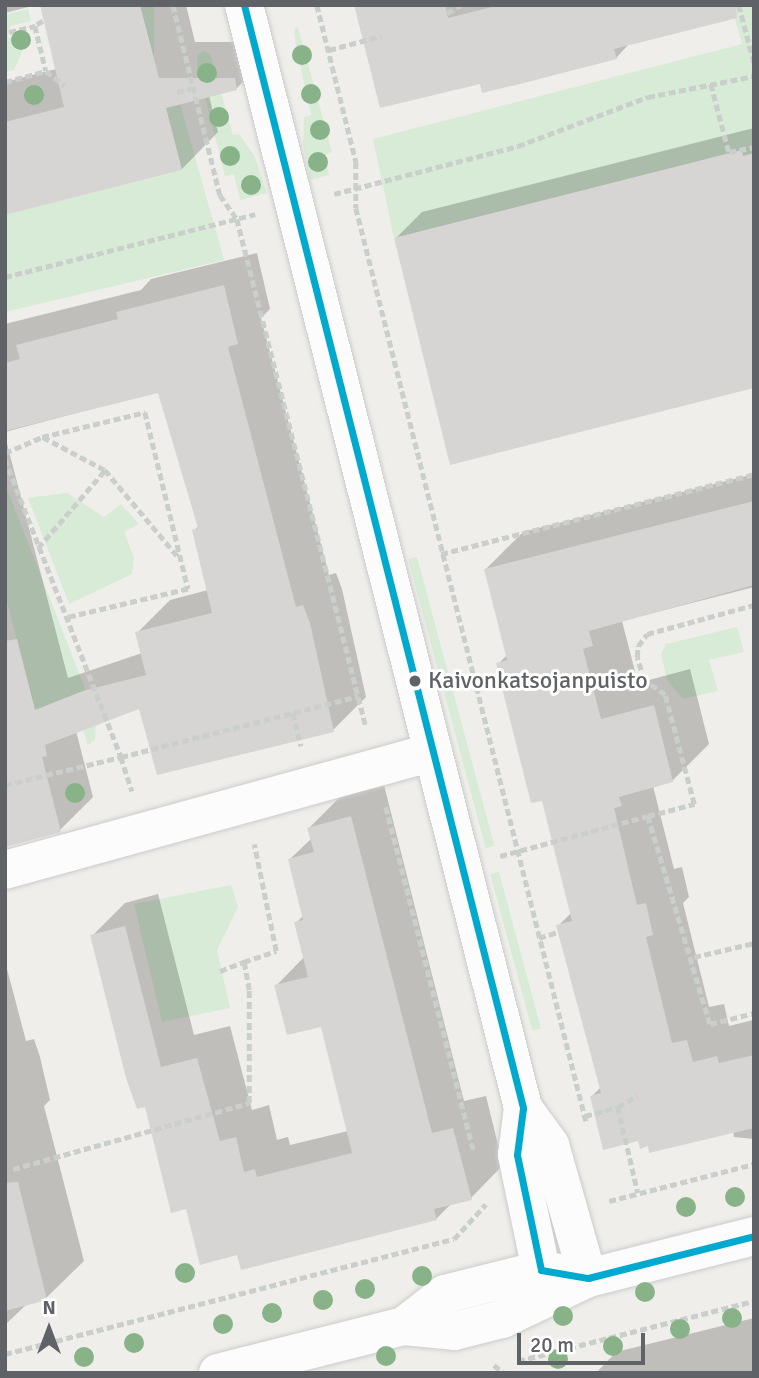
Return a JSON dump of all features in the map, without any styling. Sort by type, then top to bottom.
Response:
[{"type":"street","points":[[244,5],[523,1108],[517,1155],[541,1270]]},
{"type":"street","points":[[5,870],[433,752]]},
{"type":"street","points":[[523,1108],[550,1145],[589,1278]]},
{"type":"street","points":[[218,1373],[404,1325],[454,1331],[502,1319],[589,1278],[754,1236]]},
{"type":"street","points":[[404,1325],[445,1294],[541,1270],[589,1278]]},
{"type":"path","points":[[173,5],[220,195],[237,219],[477,1163]]},
{"type":"path","points":[[317,5],[356,162],[356,208],[441,554],[588,1127]]},
{"type":"path","points":[[447,13],[461,5]]},
{"type":"path","points":[[739,5],[754,62]]},
{"type":"path","points":[[9,32],[35,26],[43,21]]},
{"type":"path","points":[[35,26],[46,72],[65,86]]},
{"type":"path","points":[[329,50],[381,36]]},
{"type":"path","points":[[5,82],[46,72]]},
{"type":"path","points":[[356,188],[518,146],[648,97],[754,76]]},
{"type":"path","points":[[711,84],[729,152],[754,146]]},
{"type":"path","points":[[177,92],[193,88]]},
{"type":"path","points":[[5,278],[237,219]]},
{"type":"path","points":[[5,453],[42,437],[145,412],[188,589],[65,618]]},
{"type":"path","points":[[42,437],[105,470],[181,561]]},
{"type":"path","points":[[5,459],[121,757],[145,832]]},
{"type":"path","points":[[38,548],[105,470]]},
{"type":"path","points":[[441,554],[754,474]]},
{"type":"path","points":[[462,866],[694,804],[666,695],[644,680],[637,657],[638,646],[647,634],[754,606]]},
{"type":"path","points":[[5,785],[358,696]]},
{"type":"path","points":[[220,971],[276,951],[244,803]]},
{"type":"path","points":[[648,816],[694,957],[710,1024],[754,1013]]},
{"type":"path","points":[[539,938],[558,932]]},
{"type":"path","points":[[694,957],[754,943]]},
{"type":"path","points":[[13,1169],[249,1103],[249,990],[244,962]]},
{"type":"path","points":[[585,1116],[618,1107],[637,1096]]},
{"type":"path","points":[[618,1107],[638,1193]]},
{"type":"path","points":[[604,1192],[607,1202],[754,1164]]},
{"type":"path","points":[[5,1354],[454,1239],[487,1203],[484,1190]]},
{"type":"path","points":[[482,1370],[754,1301]]},
{"type":"path","points":[[495,1366],[505,1373]]},
{"type":"green space","points":[[140,5],[154,5],[154,85],[140,85]]},
{"type":"green space","points":[[731,5],[754,5],[754,153],[743,156],[742,150],[394,238],[373,139],[742,44]]},
{"type":"green space","points":[[28,9],[31,21],[10,26],[8,38],[30,33],[14,70],[5,72],[5,15]]},
{"type":"green space","points":[[298,27],[332,152],[325,155],[329,175],[310,180],[303,144],[304,117],[311,115],[296,46],[294,29]]},
{"type":"green space","points":[[204,51],[210,54],[233,135],[239,134],[255,157],[267,193],[240,200],[234,174],[225,176],[197,66],[198,54]]},
{"type":"green space","points":[[180,104],[224,260],[5,312],[5,215],[182,170],[166,108]]},
{"type":"green space","points":[[5,484],[96,716],[95,740],[88,745],[72,696],[35,710],[5,594]]},
{"type":"green space","points":[[67,493],[104,517],[121,504],[139,524],[124,532],[134,558],[132,574],[69,604],[28,498]]},
{"type":"green space","points":[[417,557],[494,846],[486,848],[408,559]]},
{"type":"green space","points":[[737,627],[744,652],[709,660],[718,691],[683,699],[667,680],[661,654],[666,644]]},
{"type":"green space","points":[[499,872],[541,1028],[532,1031],[490,874]]},
{"type":"green space","points":[[231,885],[238,907],[217,950],[230,1008],[162,1022],[134,904]]},
{"type":"building","points":[[40,5],[140,5],[159,78],[235,78],[237,90],[166,108],[182,170],[5,215],[5,122],[64,107]]},
{"type":"building","points":[[354,5],[445,5],[448,18],[500,5],[736,5],[737,18],[614,49],[617,59],[520,84],[482,93],[480,84],[380,108]]},
{"type":"building","points":[[742,150],[743,156],[754,153],[754,388],[450,465],[394,238]]},
{"type":"building","points":[[224,285],[238,344],[228,347],[296,607],[303,605],[310,623],[334,732],[157,775],[139,709],[45,745],[47,756],[42,757],[61,832],[5,847],[5,641],[17,639],[35,710],[83,691],[146,675],[135,632],[212,613],[192,530],[198,528],[158,393],[5,431],[5,363],[20,359],[16,345],[118,319],[116,312]]},
{"type":"building","points":[[754,501],[754,585],[589,631],[593,646],[583,649],[601,719],[654,705],[673,782],[619,797],[622,806],[614,808],[637,905],[646,903],[653,935],[646,937],[672,1043],[687,1040],[693,1062],[717,1056],[719,1063],[754,1055],[754,1128],[649,1153],[648,1146],[640,1149],[638,1141],[603,1150],[590,1096],[601,1093],[556,925],[572,921],[542,801],[531,803],[506,704],[496,663],[507,660],[484,569]]},
{"type":"building","points":[[351,816],[432,1133],[453,1128],[472,1200],[434,1209],[437,1220],[241,1270],[237,1255],[200,1265],[186,1209],[171,1213],[145,1107],[137,1109],[126,1078],[90,935],[125,926],[161,1067],[197,1058],[220,1141],[236,1137],[244,1172],[255,1169],[257,1177],[352,1153],[321,1027],[287,1035],[274,985],[308,977],[294,922],[303,920],[288,859],[314,852],[307,828]]},
{"type":"building","points":[[18,1182],[47,1300],[5,1311],[5,1183]]},
{"type":"transit line","points":[[244,5],[523,1108],[517,1155],[541,1270],[588,1278],[754,1236]]},
{"type":"place","name":"Kaivonkatsojanpuisto","points":[[415,681]]}]
